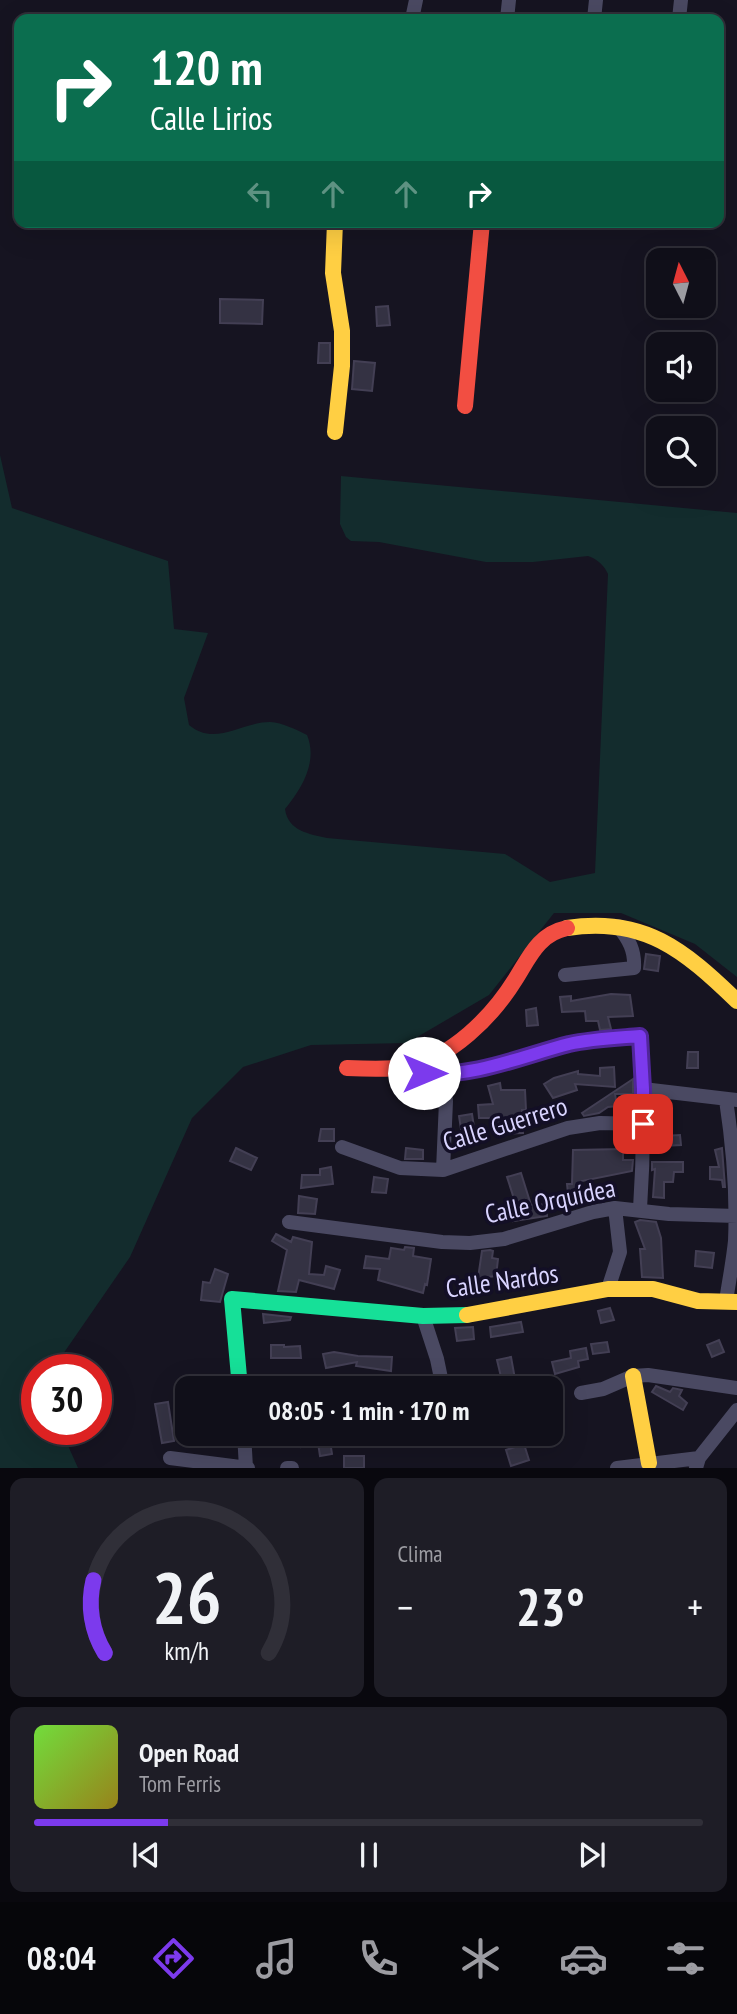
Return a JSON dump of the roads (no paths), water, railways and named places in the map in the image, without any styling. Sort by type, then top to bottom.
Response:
[{"type":"street","points":[[335,228],[333,273],[342,331],[342,366],[335,432]]},
{"type":"street","points":[[465,406],[481,228]]},
{"type":"street","points":[[347,1068],[411,1066],[445,1051],[478,1022],[509,989],[541,940],[553,932],[586,925],[618,926],[643,932],[668,943],[711,975],[737,1001]]},
{"type":"street","points":[[565,975],[634,968],[631,942],[618,926]]},
{"type":"street","points":[[411,1066],[424,1073],[443,1075],[471,1071],[572,1044],[640,1036],[644,1153],[640,1209]]},
{"type":"street","points":[[443,1075],[446,1101],[443,1170]]},
{"type":"street","points":[[643,1089],[676,1091],[731,1100],[736,1216],[732,1301]]},
{"type":"street","name":"Calle Guerrero","points":[[342,1147],[400,1168],[443,1170],[568,1128],[600,1123],[643,1124]]},
{"type":"street","points":[[608,1289],[620,1252],[615,1209]]},
{"type":"street","name":"Calle Orquídea","points":[[289,1222],[442,1242],[470,1243],[504,1238],[593,1212],[615,1209],[736,1216]]},
{"type":"street","name":"Calle Nardos","points":[[239,1376],[232,1300],[423,1316],[476,1315],[608,1289],[653,1289],[698,1301],[732,1301]]},
{"type":"street","points":[[423,1316],[441,1376]]},
{"type":"street","points":[[581,1393],[603,1389],[633,1376],[648,1375],[688,1383],[737,1388]]},
{"type":"street","points":[[633,1376],[649,1463]]},
{"type":"street","points":[[617,1468],[649,1463],[697,1463],[737,1410]]},
{"type":"street","points":[[170,1458],[247,1468],[245,1446]]},
{"type":"street","points":[[287,1468],[292,1468]]}]
